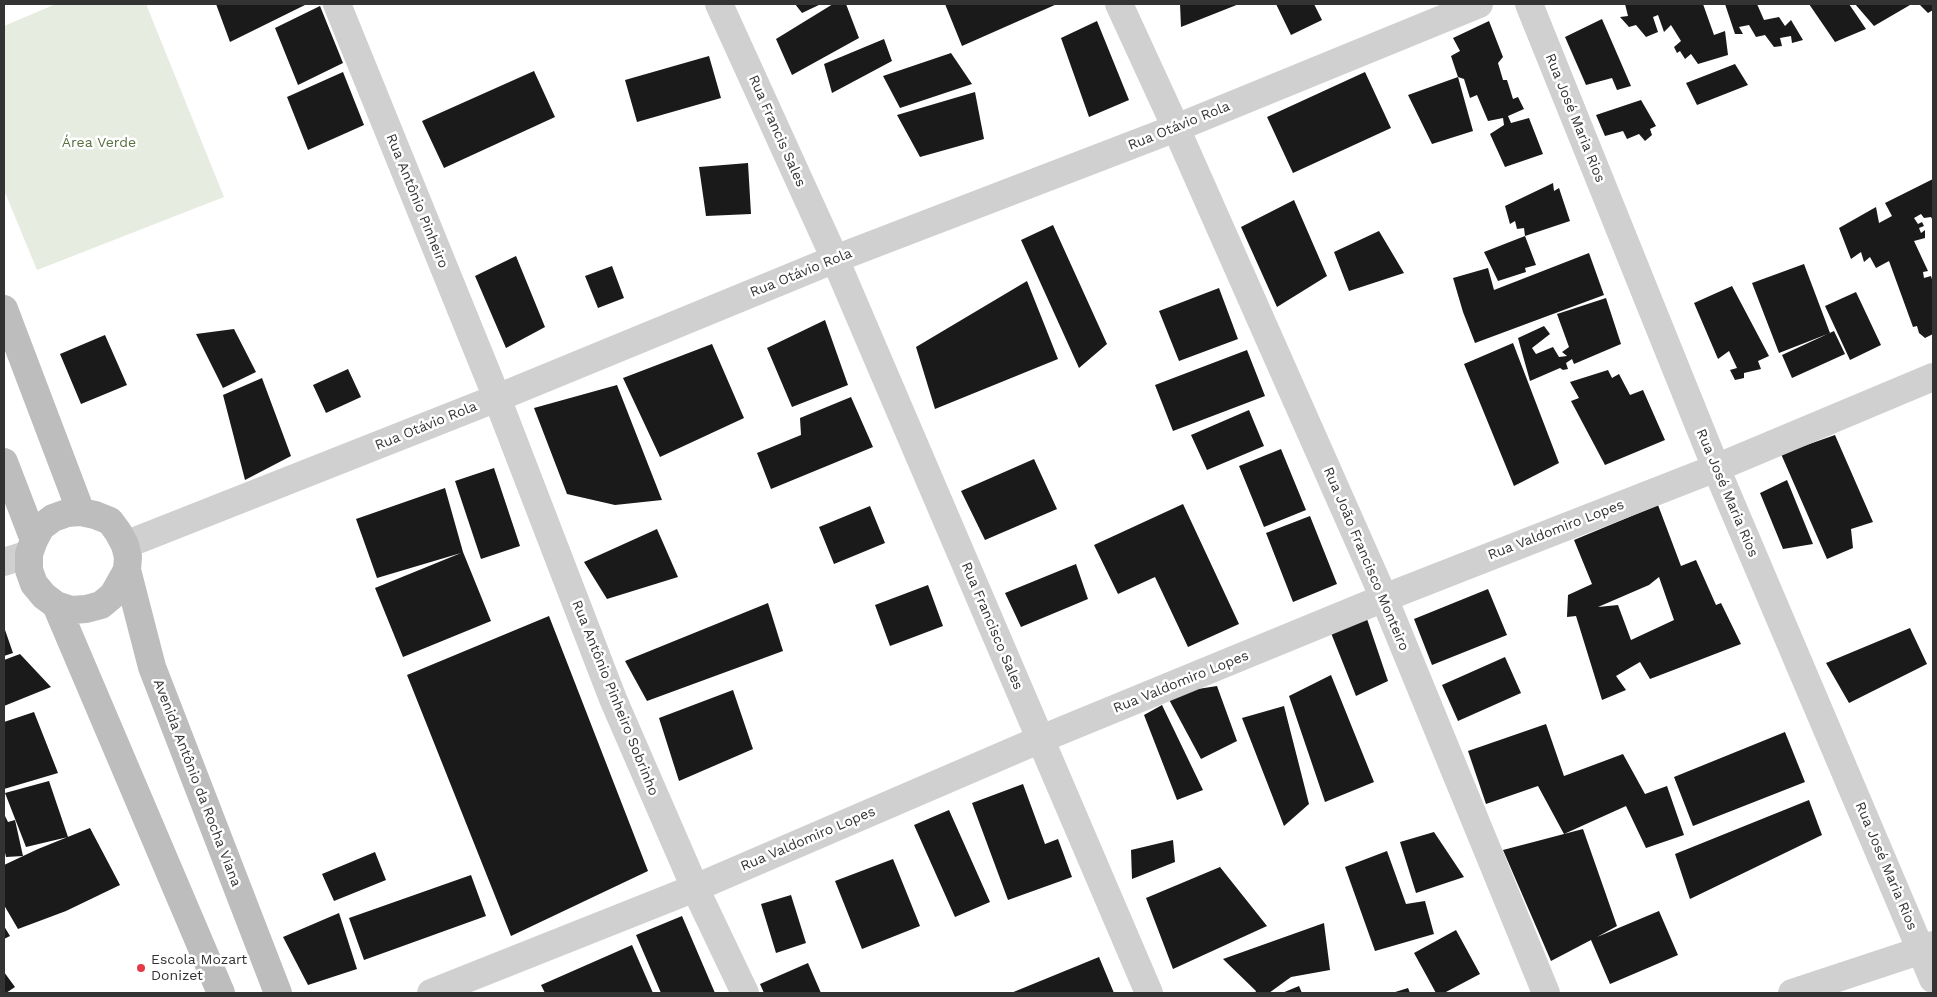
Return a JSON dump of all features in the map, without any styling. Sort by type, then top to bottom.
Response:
[{"type":"main road","points":[[4,309],[81,512]]},
{"type":"main road","points":[[4,462],[22,552],[34,584],[44,596],[56,605],[71,610],[101,605],[113,595],[126,558],[110,521],[96,515],[81,512],[67,513],[54,518],[42,527],[22,552]]},
{"type":"main road","name":"Avenida Antônio da Rocha Viana","points":[[126,558],[152,667],[278,993]]},
{"type":"main road","points":[[56,605],[221,993]]},
{"type":"street","name":"Rua Antônio Pinheiro","points":[[337,4],[497,398]]},
{"type":"street","name":"Rua Francis Sales","points":[[719,4],[835,259]]},
{"type":"street","name":"Rua João Francisco Monteiro","points":[[1119,4],[1176,128],[1384,598],[1546,993]]},
{"type":"street","name":"Rua Otávio Rola","points":[[126,558],[497,398],[835,259],[1176,128],[1478,4]]},
{"type":"street","name":"Rua José Maria Rios","points":[[1529,4],[1716,468],[1928,947],[1933,979]]},
{"type":"street","name":"Rua Francisco Sales","points":[[835,259],[1149,993]]},
{"type":"street","name":"Rua Valdomiro Lopes","points":[[431,993],[695,888],[1041,739],[1384,598],[1716,468],[1933,377]]},
{"type":"street","name":"Rua Antônio Pinheiro Sobrinho","points":[[497,398],[613,699],[695,888],[745,993]]},
{"type":"street","points":[[1792,993],[1928,947]]},
{"type":"green space","name":"Área Verde","points":[[56,4],[146,4],[224,197],[37,270],[4,190],[4,26]]},
{"type":"building","points":[[216,4],[307,4],[230,42]]},
{"type":"building","points":[[795,4],[821,4],[802,13]]},
{"type":"building","points":[[833,4],[846,4],[859,38],[792,75],[776,39]]},
{"type":"building","points":[[945,4],[1057,4],[962,46]]},
{"type":"building","points":[[1180,4],[1239,4],[1181,27]]},
{"type":"building","points":[[1276,4],[1314,4],[1322,20],[1291,35]]},
{"type":"building","points":[[1625,4],[1703,4],[1714,35],[1725,31],[1728,55],[1698,64],[1691,54],[1685,59],[1680,51],[1677,53],[1674,47],[1681,41],[1671,25],[1664,32],[1658,15],[1653,17],[1658,32],[1646,37],[1636,25],[1629,27],[1620,17],[1628,16]]},
{"type":"building","points":[[1725,4],[1757,4],[1764,20],[1779,17],[1785,26],[1791,20],[1803,40],[1792,43],[1791,36],[1780,38],[1782,46],[1774,47],[1765,35],[1756,37],[1749,25],[1739,27],[1743,34],[1735,34]]},
{"type":"building","points":[[1809,4],[1849,4],[1866,29],[1835,42]]},
{"type":"building","points":[[1855,4],[1909,4],[1910,5],[1874,26]]},
{"type":"building","points":[[1919,4],[1933,4],[1933,10],[1928,13]]},
{"type":"building","points":[[320,6],[343,63],[298,85],[275,28]]},
{"type":"building","points":[[1602,19],[1631,86],[1617,90],[1612,78],[1586,85],[1565,37]]},
{"type":"building","points":[[1097,21],[1129,100],[1089,117],[1061,38]]},
{"type":"building","points":[[1489,21],[1503,57],[1498,63],[1503,80],[1507,80],[1513,99],[1518,97],[1524,109],[1508,116],[1511,123],[1529,118],[1543,154],[1505,167],[1490,134],[1504,125],[1503,118],[1488,121],[1477,95],[1470,98],[1464,79],[1458,77],[1451,56],[1460,51],[1453,38]]},
{"type":"building","points":[[884,39],[892,61],[832,93],[824,64]]},
{"type":"building","points":[[951,53],[972,84],[900,108],[883,76]]},
{"type":"building","points":[[709,56],[721,98],[637,122],[625,80]]},
{"type":"building","points":[[1735,64],[1748,85],[1697,105],[1686,83]]},
{"type":"building","points":[[534,71],[555,117],[444,168],[422,121]]},
{"type":"building","points":[[343,72],[364,125],[308,150],[287,97]]},
{"type":"building","points":[[1365,72],[1391,128],[1293,173],[1267,117]]},
{"type":"building","points":[[1458,77],[1473,131],[1432,144],[1408,95]]},
{"type":"building","points":[[975,92],[984,139],[920,157],[897,115]]},
{"type":"building","points":[[1641,100],[1656,126],[1650,129],[1652,135],[1645,141],[1639,134],[1627,139],[1623,131],[1605,136],[1596,115]]},
{"type":"building","points":[[748,163],[751,214],[706,216],[699,167]]},
{"type":"building","points":[[1933,179],[1933,221],[1931,217],[1924,218],[1921,214],[1914,218],[1918,224],[1922,222],[1924,226],[1919,228],[1921,233],[1925,230],[1925,238],[1914,241],[1928,271],[1923,272],[1924,278],[1931,276],[1933,283],[1933,334],[1925,338],[1919,333],[1917,326],[1913,327],[1889,261],[1876,268],[1870,257],[1864,262],[1861,252],[1851,259],[1839,228],[1876,207],[1879,223],[1892,216],[1885,203]]},
{"type":"building","points":[[1553,183],[1554,191],[1559,188],[1570,221],[1525,236],[1524,228],[1517,229],[1515,221],[1510,224],[1505,206]]},
{"type":"building","points":[[1294,200],[1327,276],[1277,307],[1241,227]]},
{"type":"building","points":[[1053,225],[1107,344],[1079,368],[1021,240]]},
{"type":"building","points":[[1379,231],[1404,273],[1349,291],[1334,252]]},
{"type":"building","points":[[1525,236],[1536,265],[1525,268],[1526,272],[1498,281],[1484,252]]},
{"type":"building","points":[[1589,253],[1604,295],[1475,343],[1453,278],[1488,268],[1494,290]]},
{"type":"building","points":[[516,256],[545,327],[506,348],[475,276]]},
{"type":"building","points":[[1804,264],[1830,333],[1779,353],[1752,283]]},
{"type":"building","points":[[612,266],[624,298],[598,308],[585,276]]},
{"type":"building","points":[[1027,281],[1058,359],[935,409],[916,347]]},
{"type":"building","points":[[1732,286],[1769,356],[1758,361],[1761,369],[1744,373],[1744,378],[1735,380],[1730,370],[1737,368],[1729,351],[1718,359],[1694,303]]},
{"type":"building","points":[[1219,288],[1238,339],[1179,361],[1159,311]]},
{"type":"building","points":[[1856,292],[1881,345],[1850,360],[1825,306]]},
{"type":"building","points":[[1606,298],[1621,344],[1574,364],[1572,359],[1566,363],[1568,369],[1563,370],[1560,368],[1530,381],[1518,338],[1544,326],[1550,334],[1532,348],[1536,354],[1553,347],[1559,357],[1567,356],[1562,352],[1569,347],[1557,314]]},
{"type":"building","points":[[825,320],[848,385],[792,407],[767,348]]},
{"type":"building","points":[[234,329],[256,372],[223,388],[196,334]]},
{"type":"building","points":[[1834,331],[1845,354],[1792,378],[1782,355]]},
{"type":"building","points":[[105,335],[127,385],[81,404],[60,354]]},
{"type":"building","points":[[1513,343],[1559,463],[1514,486],[1464,364]]},
{"type":"building","points":[[712,344],[744,418],[660,457],[623,378]]},
{"type":"building","points":[[1247,350],[1265,396],[1173,431],[1155,385]]},
{"type":"building","points":[[348,369],[361,397],[326,413],[313,385]]},
{"type":"building","points":[[1608,370],[1612,378],[1619,374],[1630,395],[1643,390],[1665,440],[1605,465],[1571,401],[1579,398],[1570,382]]},
{"type":"building","points":[[262,378],[291,456],[245,480],[223,395]]},
{"type":"building","points":[[617,385],[662,500],[615,505],[567,494],[534,408]]},
{"type":"building","points":[[851,397],[873,447],[771,489],[757,453],[801,435],[800,418]]},
{"type":"building","points":[[1249,410],[1264,446],[1207,470],[1191,435]]},
{"type":"building","points":[[1835,435],[1873,522],[1851,529],[1853,548],[1827,559],[1781,454]]},
{"type":"building","points":[[1281,449],[1306,510],[1264,527],[1239,466]]},
{"type":"building","points":[[1034,459],[1057,509],[985,540],[961,491]]},
{"type":"building","points":[[494,468],[520,546],[481,559],[455,481]]},
{"type":"building","points":[[1787,480],[1813,544],[1783,549],[1760,493]]},
{"type":"building","points":[[445,488],[463,552],[491,621],[403,657],[375,588],[461,553],[377,578],[356,519]]},
{"type":"building","points":[[1183,504],[1239,624],[1188,647],[1155,577],[1118,594],[1094,545]]},
{"type":"building","points":[[1658,505],[1681,566],[1696,560],[1716,605],[1721,603],[1741,644],[1650,679],[1640,662],[1616,676],[1626,690],[1602,700],[1576,616],[1567,617],[1568,595],[1592,584],[1574,540]],"holes":[[[1659,577],[1674,620],[1631,640],[1618,605],[1598,607],[1649,585]]]},
{"type":"building","points":[[870,506],[885,543],[834,564],[819,527]]},
{"type":"building","points":[[1310,516],[1337,584],[1293,602],[1266,533]]},
{"type":"building","points":[[657,529],[678,577],[607,599],[584,562]]},
{"type":"building","points":[[1076,564],[1088,599],[1021,627],[1005,593]]},
{"type":"building","points":[[928,585],[943,626],[890,646],[875,605]]},
{"type":"building","points":[[1488,589],[1507,635],[1432,665],[1414,619]]},
{"type":"building","points":[[768,603],[783,651],[647,701],[625,661]]},
{"type":"building","points":[[549,616],[648,871],[511,936],[407,675]]},
{"type":"building","points":[[1367,619],[1388,681],[1356,696],[1331,633]]},
{"type":"building","points":[[4,627],[13,653],[4,656]]},
{"type":"building","points":[[1910,628],[1927,664],[1849,703],[1826,663]]},
{"type":"building","points":[[20,654],[51,687],[4,706],[4,660]]},
{"type":"building","points":[[1505,657],[1521,693],[1458,721],[1442,685]]},
{"type":"building","points":[[1331,675],[1374,782],[1325,802],[1289,696]]},
{"type":"building","points":[[1217,686],[1237,741],[1201,759],[1166,694]]},
{"type":"building","points":[[733,690],[753,749],[679,781],[659,718]]},
{"type":"building","points":[[1162,705],[1203,790],[1177,800],[1144,715]]},
{"type":"building","points":[[1284,706],[1309,804],[1284,826],[1242,718]]},
{"type":"building","points":[[34,712],[58,773],[4,789],[4,722]]},
{"type":"building","points":[[1546,724],[1564,776],[1623,754],[1645,794],[1667,786],[1684,835],[1646,848],[1626,806],[1564,834],[1538,786],[1486,804],[1468,751]]},
{"type":"building","points":[[1785,732],[1805,782],[1693,826],[1674,777]]},
{"type":"building","points":[[49,781],[68,837],[26,847],[5,793]]},
{"type":"building","points":[[1023,784],[1045,844],[1058,839],[1072,877],[1008,900],[972,803]]},
{"type":"building","points":[[1809,800],[1822,835],[1690,899],[1675,854]]},
{"type":"building","points":[[949,810],[990,902],[955,917],[914,825]]},
{"type":"building","points":[[4,814],[8,822],[15,820],[23,856],[6,857],[4,848]]},
{"type":"building","points":[[90,828],[120,885],[66,911],[18,929],[4,905],[4,865]]},
{"type":"building","points":[[1583,829],[1617,926],[1597,937],[1659,911],[1678,955],[1610,984],[1591,940],[1551,961],[1503,850]]},
{"type":"building","points":[[1434,832],[1464,877],[1416,893],[1400,842]]},
{"type":"building","points":[[1173,840],[1175,862],[1132,879],[1131,850]]},
{"type":"building","points":[[1387,851],[1406,904],[1425,901],[1434,934],[1375,951],[1345,867]]},
{"type":"building","points":[[375,852],[386,880],[334,901],[322,874]]},
{"type":"building","points":[[893,859],[920,926],[862,949],[835,881]]},
{"type":"building","points":[[1220,867],[1267,926],[1173,969],[1146,898]]},
{"type":"building","points":[[471,875],[486,916],[364,960],[349,918]]},
{"type":"building","points":[[791,895],[806,943],[776,953],[761,904]]},
{"type":"building","points":[[339,913],[357,969],[308,985],[283,937]]},
{"type":"building","points":[[682,916],[715,993],[661,993],[636,935]]},
{"type":"building","points":[[1324,923],[1330,970],[1291,977],[1269,993],[1255,993],[1256,991],[1223,959]]},
{"type":"building","points":[[4,926],[10,936],[4,939]]},
{"type":"building","points":[[1456,930],[1480,974],[1444,993],[1436,993],[1414,953]]},
{"type":"building","points":[[632,945],[653,993],[545,993],[541,985]]},
{"type":"building","points":[[1099,957],[1114,993],[1011,993]]},
{"type":"building","points":[[808,963],[821,993],[764,993],[760,984]]},
{"type":"building","points":[[4,972],[15,987],[6,993],[4,993]]},
{"type":"building","points":[[1299,986],[1302,993],[1282,993]]},
{"type":"building","points":[[1408,988],[1410,993],[1392,993]]},
{"type":"place","name":"Escola Mozart Donizet","points":[[141,968]]}]
